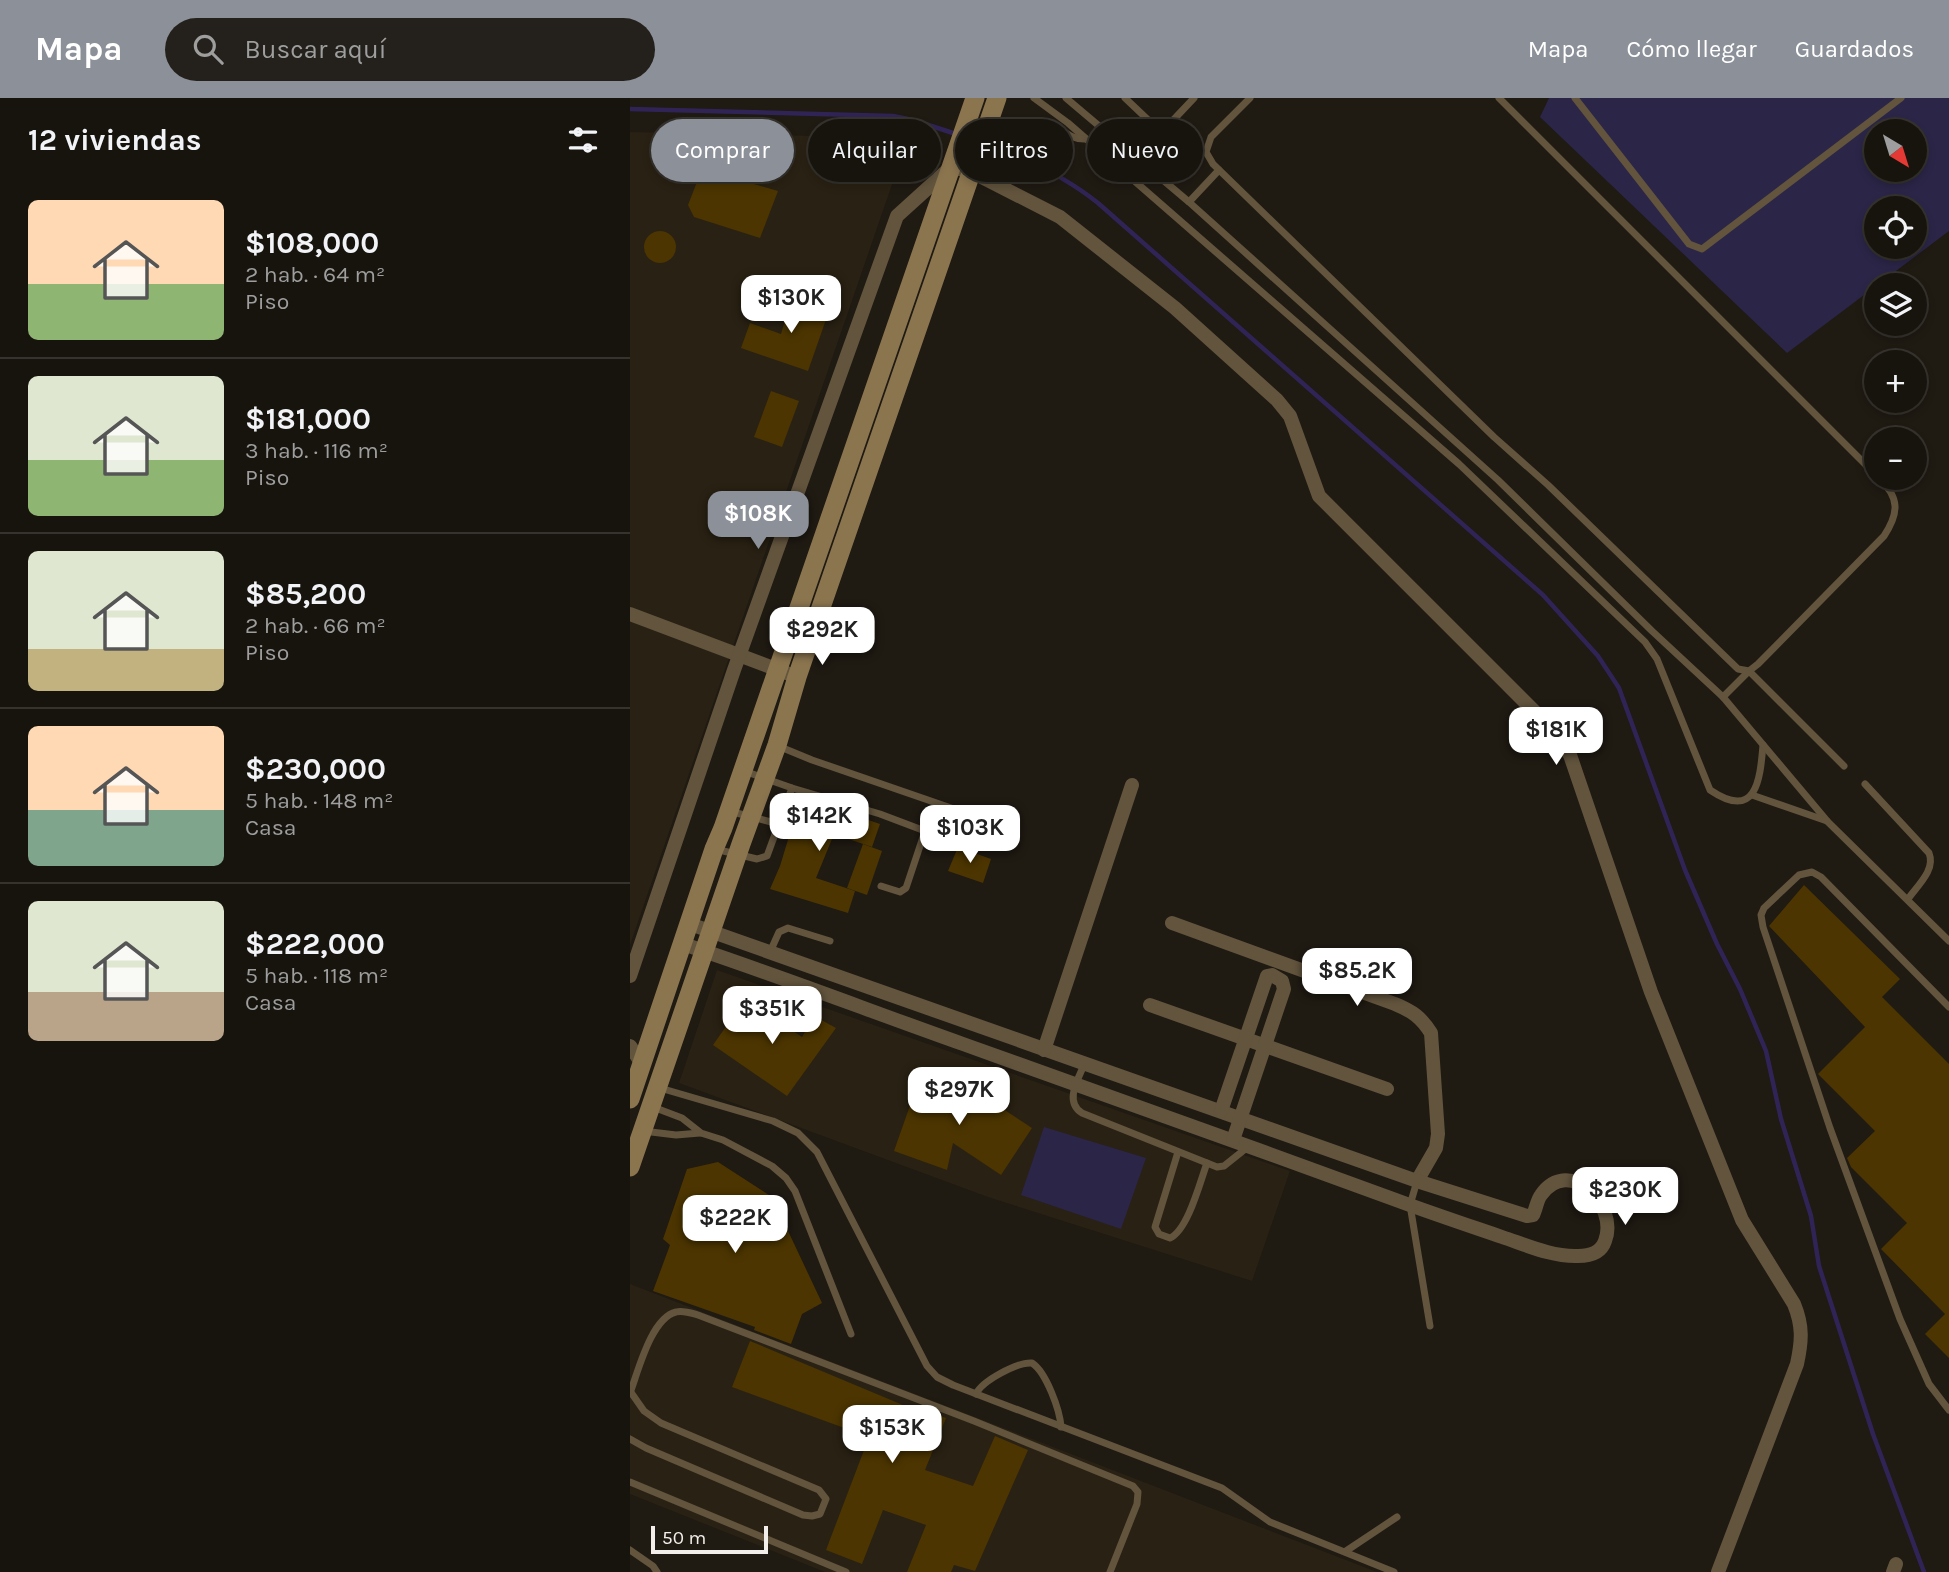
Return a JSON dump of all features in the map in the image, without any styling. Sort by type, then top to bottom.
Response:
[{"type":"main road","points":[[630,1099],[975,98]]},
{"type":"main road","points":[[990,119],[997,98]]},
{"type":"main road","points":[[630,1167],[968,182]]},
{"type":"street","points":[[630,976],[739,654],[897,216],[955,166]]},
{"type":"street","points":[[992,182],[1060,217],[1175,308],[1278,400],[1290,416],[1319,496],[1554,731],[1570,755],[1651,992],[1742,1220],[1801,1319],[1802,1336],[1797,1364],[1718,1572]]},
{"type":"street","points":[[630,614],[797,677]]},
{"type":"street","points":[[1044,1050],[1132,785]]},
{"type":"street","points":[[1172,923],[1395,1004],[1412,1011],[1424,1021],[1430,1033],[1438,1134],[1436,1148],[1417,1181]]},
{"type":"street","points":[[683,944],[1550,1253],[1579,1256],[1593,1254],[1602,1249],[1606,1239],[1604,1210],[1598,1198],[1585,1185],[1563,1181],[1550,1187],[1541,1195],[1531,1217],[1417,1181],[1084,1065],[690,924]]},
{"type":"street","points":[[1221,1111],[1267,976],[1272,975],[1282,981],[1284,989],[1233,1140]]},
{"type":"street","points":[[1150,1005],[1387,1089]]},
{"type":"street","points":[[630,1046],[642,1064]]},
{"type":"lane","points":[[1034,98],[1086,139],[1459,464],[1645,642],[1657,659],[1710,790],[1718,796],[1732,800],[1742,800],[1752,794],[1758,784],[1763,746]]},
{"type":"lane","points":[[1066,98],[1189,202],[1498,480],[1651,631],[1723,697],[1828,822],[1949,941]]},
{"type":"lane","points":[[1125,98],[1146,119]]},
{"type":"lane","points":[[1133,106],[1141,98]]},
{"type":"lane","points":[[1174,119],[1194,98]]},
{"type":"lane","points":[[1206,152],[1211,137],[1250,98]]},
{"type":"lane","points":[[1499,98],[1864,463]]},
{"type":"lane","points":[[1575,98],[1689,244],[1702,249],[1901,98]]},
{"type":"lane","points":[[1073,138],[1086,139]]},
{"type":"lane","points":[[1206,152],[1219,170],[1730,663],[1749,671],[1844,766]]},
{"type":"lane","points":[[1189,202],[1219,170]]},
{"type":"lane","points":[[1723,697],[1884,536],[1895,520],[1896,508],[1889,490]]},
{"type":"lane","points":[[777,745],[954,809]]},
{"type":"lane","points":[[743,770],[792,788],[880,814],[947,840]]},
{"type":"lane","points":[[1865,784],[1929,853],[1932,861],[1908,900]]},
{"type":"lane","points":[[714,849],[757,859],[767,856],[792,788]]},
{"type":"lane","points":[[1752,794],[1828,822]]},
{"type":"lane","points":[[729,811],[779,824]]},
{"type":"lane","points":[[881,886],[900,892],[906,888],[925,831]]},
{"type":"lane","points":[[1949,1007],[1821,877],[1812,872],[1799,875],[1764,908],[1761,915],[1767,939],[1830,1128],[1891,1293],[1929,1384],[1949,1410]]},
{"type":"lane","points":[[770,952],[779,932],[788,928],[830,941]]},
{"type":"lane","points":[[1084,1065],[1072,1102],[1075,1109],[1217,1167],[1224,1167],[1249,1146]]},
{"type":"lane","points":[[653,1096],[681,1092],[773,1121],[807,1140],[817,1152],[927,1366],[945,1382],[1222,1488],[1263,1518],[1394,1572]]},
{"type":"lane","points":[[653,1096],[701,1133],[723,1140],[772,1166],[791,1184],[851,1334]]},
{"type":"lane","points":[[642,1131],[676,1135],[701,1133]]},
{"type":"lane","points":[[1178,1152],[1155,1227],[1159,1234],[1170,1238],[1177,1235],[1207,1163]]},
{"type":"lane","points":[[1417,1181],[1410,1205],[1430,1326]]},
{"type":"lane","points":[[630,1439],[803,1515],[820,1514],[826,1499],[820,1490],[661,1423],[644,1410],[630,1392],[644,1353],[659,1324],[672,1313],[680,1311],[698,1315],[974,1421],[1133,1486],[1138,1492],[1137,1504],[1110,1572]]},
{"type":"lane","points":[[976,1394],[983,1384],[1023,1363],[1032,1363],[1038,1368],[1057,1406],[1061,1427]]},
{"type":"lane","points":[[630,1482],[846,1572]]},
{"type":"lane","points":[[1346,1552],[1397,1517]]},
{"type":"lane","points":[[630,1550],[653,1566],[657,1572]]},
{"type":"shaded area","points":[[1549,98],[1949,98],[1949,231],[1927,248],[1927,196],[1864,196],[1864,259],[1912,259],[1893,273],[1864,273],[1864,295],[1787,353],[1540,117]]},
{"type":"shaded area","points":[[630,132],[651,132],[651,182],[794,182],[794,136],[808,136],[808,182],[893,182],[630,945]]},
{"type":"shaded area","points":[[717,970],[1290,1171],[1252,1281],[988,1197],[679,1083]]},
{"type":"shaded area","points":[[1044,1127],[1146,1158],[1121,1229],[1021,1195]]},
{"type":"shaded area","points":[[630,1284],[1377,1572],[825,1572],[630,1494]]},
{"type":"building","points":[[697,182],[747,182],[778,191],[760,238],[694,217],[688,205]]},
{"type":"building","points":[[660,231],[671,236],[676,247],[671,258],[660,263],[649,258],[644,247],[649,236]]},
{"type":"building","points":[[792,296],[830,308],[808,371],[741,348],[750,323],[781,334]]},
{"type":"building","points":[[771,391],[799,401],[782,447],[754,437]]},
{"type":"building","points":[[801,797],[880,824],[872,847],[834,834],[816,878],[855,891],[848,913],[770,889],[780,866]]},
{"type":"building","points":[[863,844],[882,851],[867,895],[847,888]]},
{"type":"building","points":[[958,847],[991,859],[983,883],[948,871]]},
{"type":"building","points":[[1804,885],[1900,979],[1882,997],[1949,1064],[1949,1358],[1925,1334],[1945,1314],[1881,1249],[1907,1223],[1851,1167],[1847,1158],[1875,1131],[1818,1074],[1865,1027],[1769,926]]},
{"type":"building","points":[[746,998],[802,1037],[814,1016],[836,1028],[787,1096],[713,1045]]},
{"type":"building","points":[[920,1077],[950,1088],[956,1078],[1032,1128],[1001,1175],[953,1143],[947,1170],[894,1151]]},
{"type":"building","points":[[718,1162],[772,1197],[822,1303],[802,1314],[791,1344],[754,1330],[755,1327],[653,1291],[670,1245],[663,1239],[687,1169]]},
{"type":"building","points":[[750,1341],[910,1408],[911,1406],[946,1418],[925,1470],[973,1486],[995,1436],[1028,1450],[975,1571],[954,1565],[951,1572],[907,1572],[926,1525],[883,1510],[862,1564],[826,1550],[869,1437],[732,1387]]},
{"type":"waterway","points":[[630,109],[893,116],[955,134]]},
{"type":"waterway","points":[[1067,182],[1098,203],[1543,595],[1598,656],[1619,688],[1685,870],[1766,1051],[1781,1119],[1811,1216],[1819,1266],[1873,1434],[1924,1572]]}]
